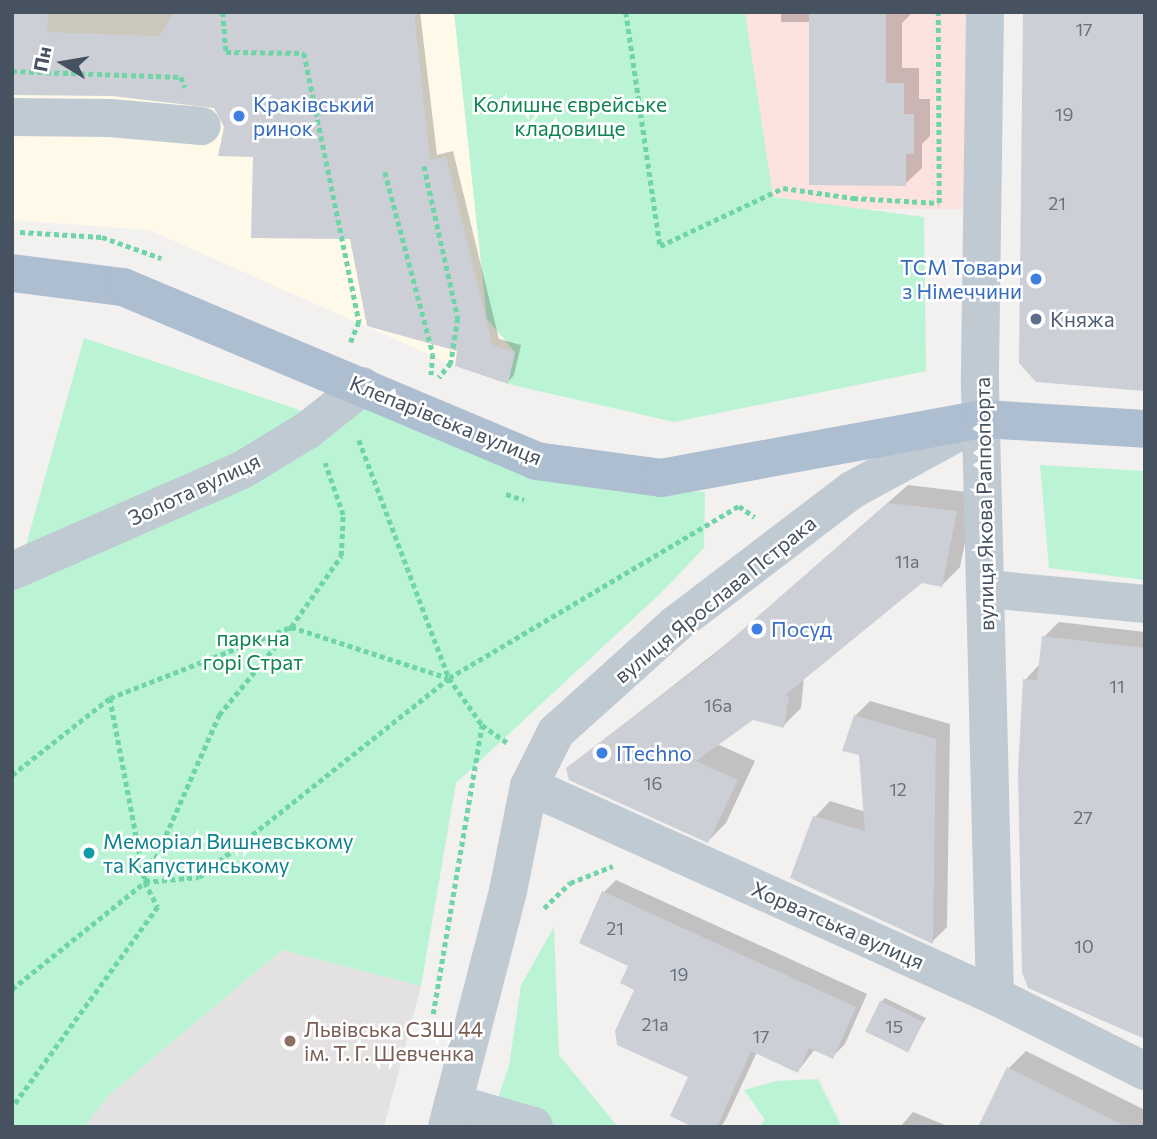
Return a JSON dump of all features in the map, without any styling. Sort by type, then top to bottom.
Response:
[{"type":"main road","name":"Клепарівська вулиця","points":[[12,273],[123,287],[355,370],[536,461],[661,478],[983,419],[1145,429]]},
{"type":"street","name":"вулиця Якова Раппопорта","points":[[985,12],[983,419],[995,996]]},
{"type":"street","points":[[12,117],[110,118],[202,126]]},
{"type":"street","name":"Золота вулиця","points":[[12,571],[242,470],[308,430],[355,370]]},
{"type":"street","name":"вулиця Ярослава Пстрака","points":[[450,1115],[508,891],[529,786],[555,732],[676,624],[852,490],[983,419]]},
{"type":"street","points":[[987,589],[1145,604]]},
{"type":"street","name":"Хорватська вулиця","points":[[529,786],[995,996],[1145,1070]]},
{"type":"street","points":[[450,1115],[534,1126]]},
{"type":"path","points":[[223,12],[226,52],[304,54],[359,321],[355,370]]},
{"type":"path","points":[[626,12],[660,246],[783,188],[939,203],[938,12]]},
{"type":"path","points":[[424,166],[458,318],[451,363],[437,381]]},
{"type":"path","points":[[385,172],[433,355],[431,378]]},
{"type":"path","points":[[357,435],[449,678],[482,725],[515,748]]},
{"type":"path","points":[[12,989],[145,881],[219,715],[291,627],[341,556],[343,516],[325,463],[329,452]]},
{"type":"path","points":[[145,881],[199,877],[449,678],[739,506]]},
{"type":"path","points":[[12,775],[110,698],[291,627],[449,678]]},
{"type":"path","points":[[12,1108],[158,907],[145,881],[110,698]]},
{"type":"path","points":[[431,1027],[482,725]]},
{"type":"path","points":[[542,910],[570,883],[620,863]]},
{"type":"shaded area","name":"Краківський ринок","points":[[12,12],[454,12],[487,319],[515,352],[508,384],[455,366],[149,230],[12,220]]},
{"type":"shaded area","points":[[742,12],[970,12],[970,209],[742,209]]},
{"type":"shaded area","name":"Львівська СЗШ 44 ім. Т. Г. Шевченка","points":[[282,950],[421,986],[384,1127],[84,1127],[108,1096]]},
{"type":"green space","name":"Колишнє єврейське кладовище","points":[[454,12],[745,12],[773,197],[924,217],[926,371],[674,422],[508,384],[515,352],[487,319]]},
{"type":"green space","name":"парк на горі Страт","points":[[84,338],[333,421],[373,406],[645,488],[705,492],[704,548],[661,593],[456,783],[421,986],[282,950],[108,1096],[84,1127],[12,1127],[12,595]]},
{"type":"green space","points":[[1040,465],[1145,471],[1145,580],[1049,568]]},
{"type":"green space","points":[[554,927],[559,1055],[618,1127],[488,1127],[509,1066],[521,985]]},
{"type":"green space","points":[[818,1079],[842,1127],[758,1127],[765,1120],[744,1090],[776,1081]]},
{"type":"building","name":"Краківський ринок","points":[[12,12],[48,12],[47,32],[159,36],[173,14],[414,12],[430,160],[446,157],[493,346],[515,352],[508,384],[455,366],[457,351],[367,326],[350,239],[251,238],[253,157],[218,156],[224,127],[214,108],[112,96],[12,95]]},
{"type":"building","points":[[809,12],[886,12],[886,83],[904,83],[904,114],[914,114],[914,154],[906,154],[906,186],[809,185]]},
{"type":"building","points":[[1023,12],[1145,12],[1145,391],[1036,382],[1019,363]]},
{"type":"building","points":[[888,503],[957,511],[942,587],[922,583],[785,695],[789,696],[784,728],[753,720],[696,761],[738,780],[708,843],[569,780],[566,768],[709,659]]},
{"type":"building","points":[[1042,636],[1145,648],[1145,1039],[1028,988],[1022,972],[1018,771],[1023,679],[1037,680]]},
{"type":"building","points":[[854,715],[936,739],[933,944],[790,878],[813,816],[865,831],[859,755],[842,751]]},
{"type":"building","points":[[602,891],[856,1007],[833,1059],[809,1048],[798,1073],[751,1051],[717,1127],[693,1127],[670,1116],[688,1077],[617,1045],[615,1031],[634,990],[620,983],[628,966],[579,943]]},
{"type":"building","points":[[880,1001],[923,1022],[908,1053],[865,1032]]},
{"type":"building","points":[[1007,1067],[1127,1127],[978,1127]]},
{"type":"place","name":"Краківський ринок","points":[[239,116]]},
{"type":"place","name":"ТСМ Товари з Німеччини","points":[[1036,279]]},
{"type":"place","name":"Княжа","points":[[1036,319]]},
{"type":"place","name":"Посуд","points":[[757,629]]},
{"type":"place","name":"ITechno","points":[[602,753]]},
{"type":"place","name":"Меморіал Вишневському та Капустинському","points":[[89,853]]},
{"type":"place","name":"Львівська СЗШ 44 ім. Т. Г. Шевченка","points":[[290,1041]]}]
